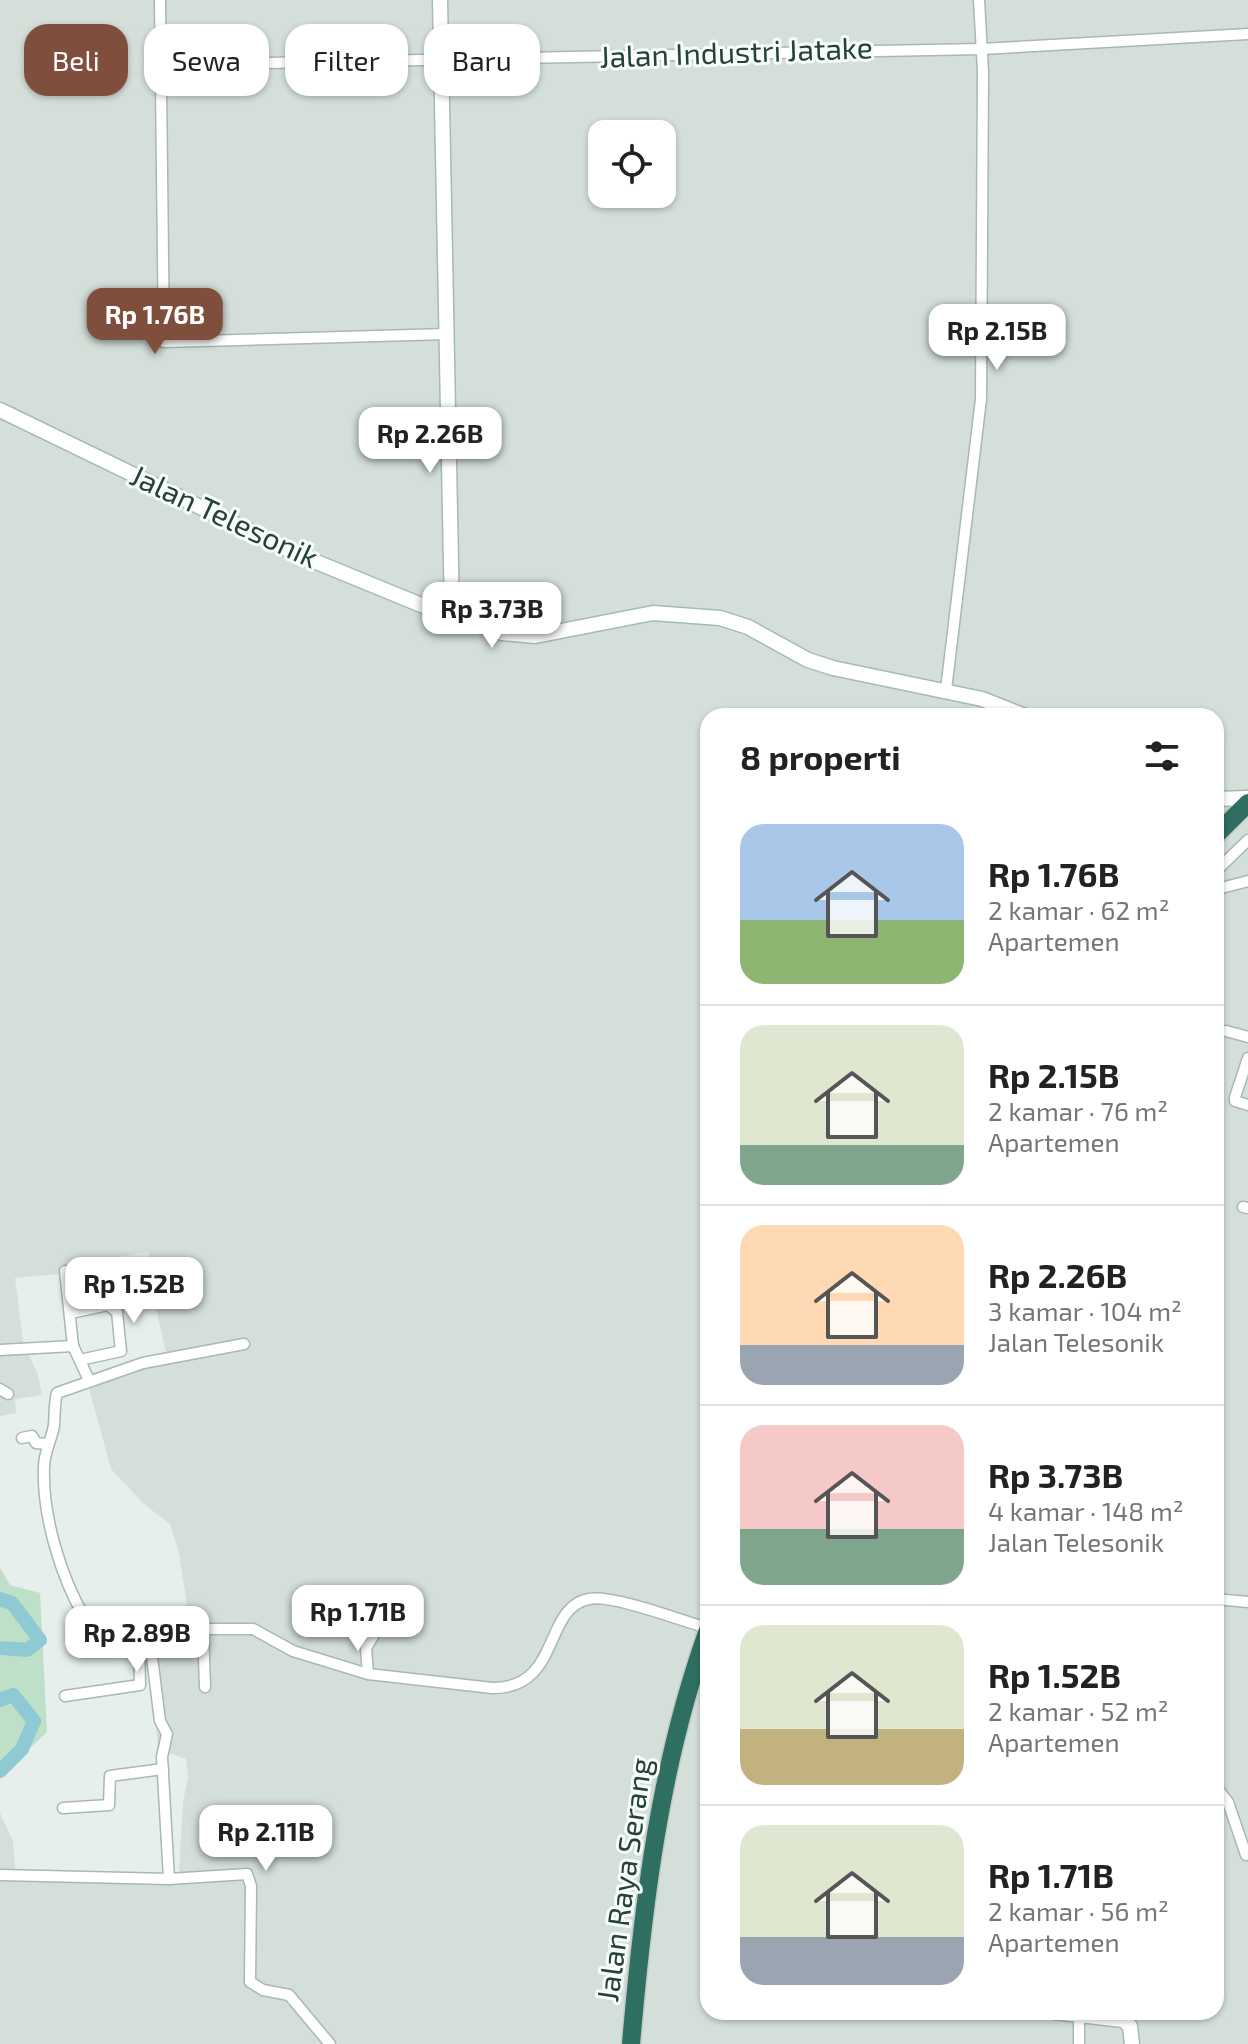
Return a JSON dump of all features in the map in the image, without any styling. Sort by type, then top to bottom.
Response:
[{"type":"highway","points":[[1224,826],[1248,800]]},
{"type":"highway","name":"Jalan Raya Serang","points":[[631,2044],[655,1837],[677,1725],[700,1654]]},
{"type":"street","points":[[160,0],[160,24]]},
{"type":"street","points":[[440,0],[440,24]]},
{"type":"street","points":[[946,690],[981,399],[982,49],[979,0]]},
{"type":"street","name":"Jalan Industri Jatake","points":[[540,57],[982,49],[1248,34]]},
{"type":"street","name":"Jalan Industri Jatake","points":[[269,63],[424,59]]},
{"type":"street","points":[[161,96],[164,342],[447,334]]},
{"type":"street","points":[[442,96],[452,615]]},
{"type":"street","name":"Jalan Telesonik","points":[[1,416],[297,554],[502,633],[527,637],[653,613],[720,618],[748,627],[820,664],[860,675],[946,690],[1008,708]]},
{"type":"street","points":[[1224,799],[1248,800]]},
{"type":"street","points":[[1224,863],[1248,840]]},
{"type":"street","points":[[1224,887],[1248,881]]},
{"type":"street","points":[[1226,1031],[1248,1037]]},
{"type":"street","points":[[1248,1058],[1235,1097],[1235,1101],[1248,1105]]},
{"type":"street","points":[[65,1271],[73,1346],[89,1380]]},
{"type":"street","points":[[98,1307],[97,1290],[126,1284],[126,1275],[149,1275]]},
{"type":"street","points":[[71,1313],[108,1305],[117,1312],[119,1354],[80,1360]]},
{"type":"street","points":[[244,1344],[143,1363],[57,1393],[44,1480],[57,1554],[66,1583],[84,1617],[104,1621],[186,1619],[203,1629],[253,1629],[293,1651],[368,1674],[492,1688],[513,1686],[536,1671],[569,1611],[587,1599],[611,1600],[700,1627]]},
{"type":"street","points":[[0,1350],[73,1346]]},
{"type":"street","points":[[41,1416],[54,1414]]},
{"type":"street","points":[[22,1438],[32,1436],[36,1443],[48,1444]]},
{"type":"street","points":[[1224,1600],[1248,1602]]},
{"type":"street","points":[[169,1879],[163,1769],[167,1734],[160,1721],[150,1641],[152,1636],[171,1629],[174,1619]]},
{"type":"street","points":[[203,1629],[205,1687]]},
{"type":"street","points":[[368,1674],[366,1648],[374,1635]]},
{"type":"street","points":[[65,1696],[140,1685],[139,1644],[150,1641]]},
{"type":"street","points":[[63,1808],[109,1805],[110,1776],[163,1769]]},
{"type":"street","points":[[1224,1797],[1246,1855]]},
{"type":"street","points":[[0,1875],[169,1879],[242,1872],[250,1876],[250,1982],[256,1988],[289,1995],[330,2044]]},
{"type":"street","points":[[1079,2020],[1079,2044]]},
{"type":"street","points":[[1117,2020],[1126,2021],[1132,2044]]},
{"type":"shaded area","points":[[0,0],[1248,0],[1248,2044],[0,2044],[0,1813],[13,1841],[15,1870],[132,1876],[179,1874],[183,1802],[188,1777],[186,1759],[158,1749],[149,1643],[189,1618],[179,1553],[170,1524],[145,1505],[111,1469],[87,1381],[167,1358],[151,1285],[149,1252],[61,1265],[60,1274],[15,1278],[23,1342],[38,1375],[42,1395],[15,1399],[16,1413],[0,1416]]},
{"type":"green space","points":[[0,1568],[10,1585],[40,1593],[47,1732],[0,1776]]},
{"type":"waterway","points":[[0,1599],[12,1603],[40,1640],[27,1650],[0,1648]]},
{"type":"waterway","points":[[0,1700],[13,1695],[34,1721],[22,1749],[0,1771]]}]
